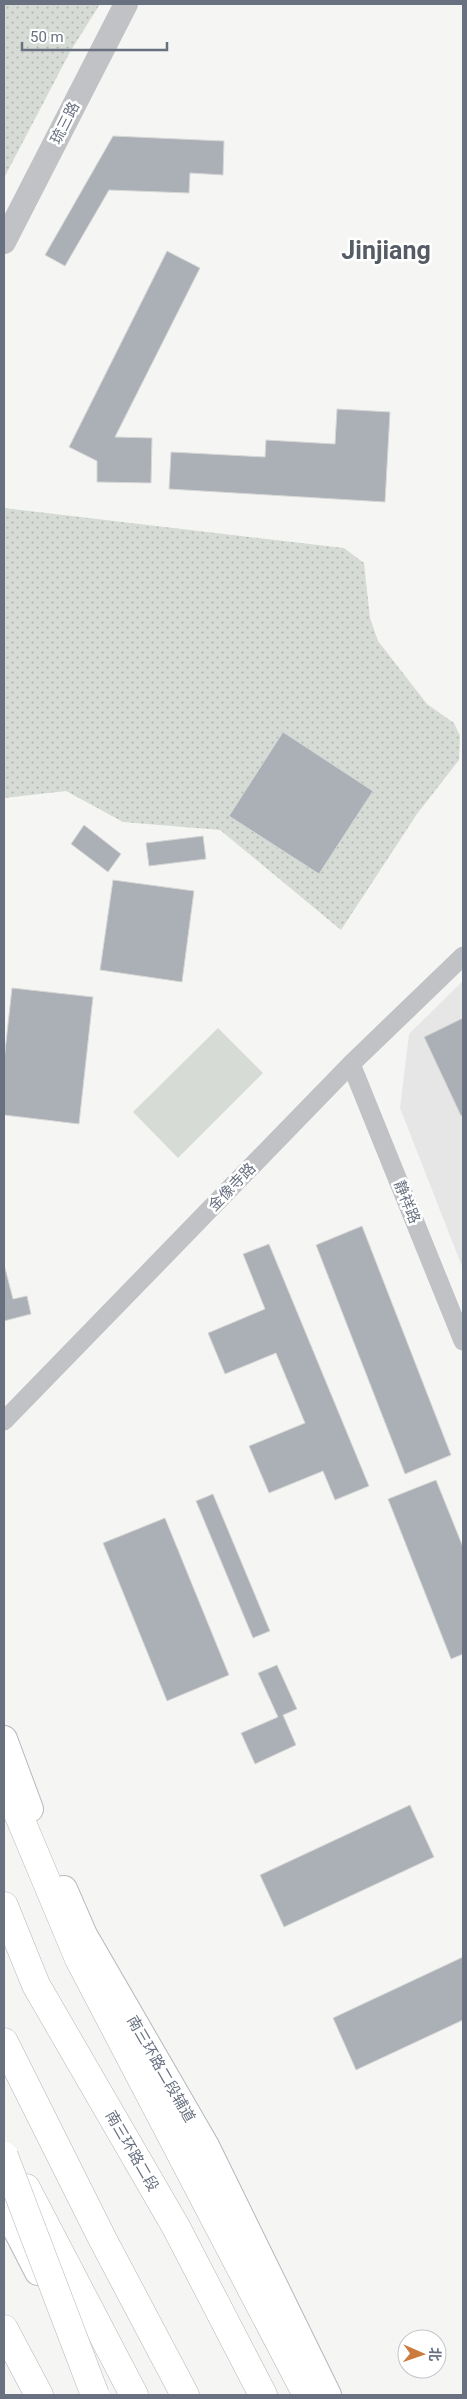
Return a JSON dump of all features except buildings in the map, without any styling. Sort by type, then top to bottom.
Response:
[{"type":"highway","points":[[4,1780],[79,1959],[304,2388]]},
{"type":"highway","name":"南三环路二段","points":[[4,1906],[36,1986],[176,2227],[263,2395]]},
{"type":"highway","points":[[4,2042],[103,2240],[184,2395]]},
{"type":"highway","points":[[4,2144],[134,2395]]},
{"type":"highway","points":[[4,2156],[95,2395]]},
{"type":"highway","points":[[4,2329],[39,2395]]},
{"type":"main road","name":"南三环路二段辅道","points":[[4,1739],[28,1805],[84,1935],[206,2146],[328,2395]]},
{"type":"main road","points":[[4,2206],[101,2395]]},
{"type":"street","name":"琉三路","points":[[4,242],[126,4]]},
{"type":"street","name":"金像寺路","points":[[4,1421],[351,1064],[463,956]]},
{"type":"street","name":"静祥路","points":[[351,1064],[463,1341]]},
{"type":"shaded area","points":[[4,4],[100,4],[70,52],[4,178]]},
{"type":"shaded area","points":[[4,508],[344,548],[364,563],[370,618],[378,641],[427,704],[454,723],[460,736],[459,760],[417,814],[341,930],[220,830],[123,822],[66,791],[4,798]]},
{"type":"shaded area","points":[[463,981],[463,1269],[400,1108],[409,1034]]},
{"type":"shaded area","points":[[218,1028],[263,1073],[178,1158],[133,1112]]},
{"type":"district","name":"Jinjiang","points":[[386,250]]}]
